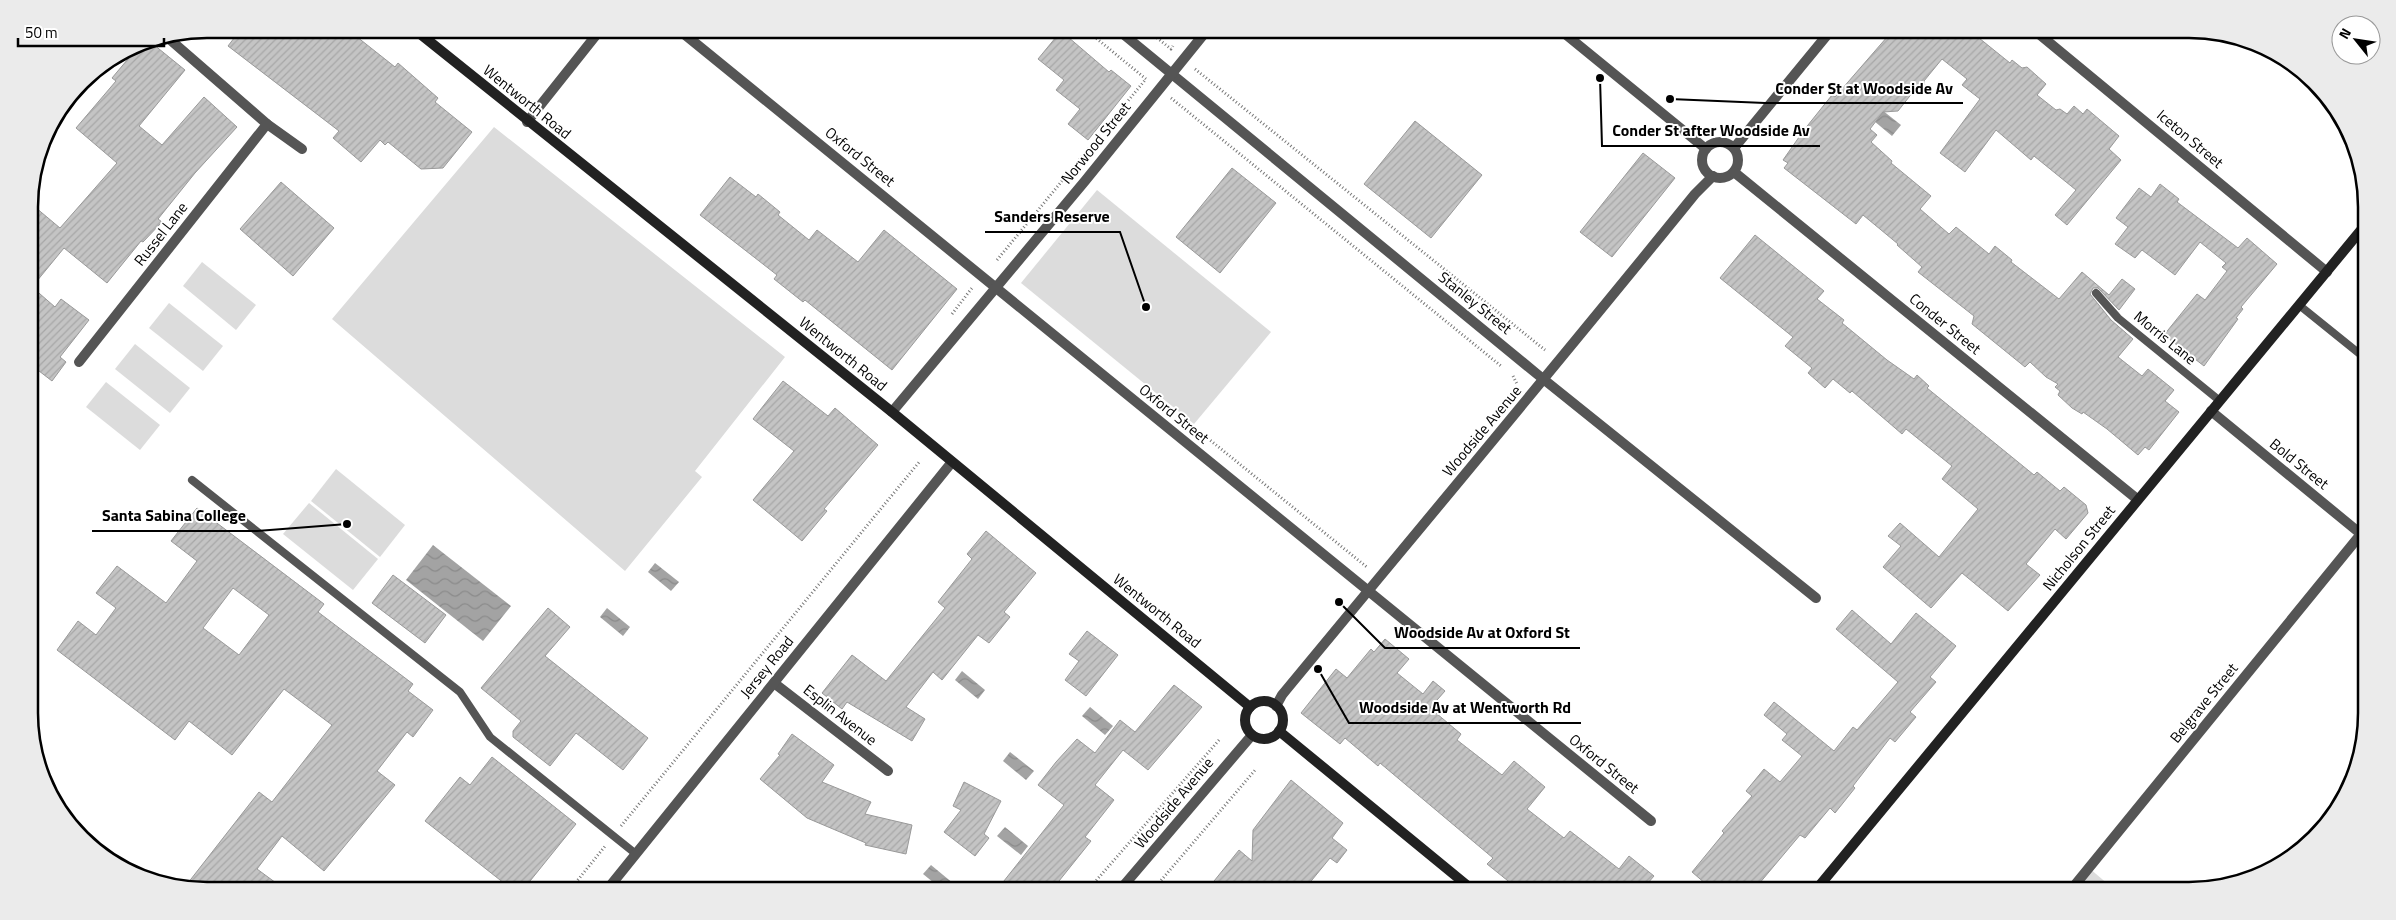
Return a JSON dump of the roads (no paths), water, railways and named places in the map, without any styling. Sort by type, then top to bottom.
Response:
[{"type":"street","name":"Wentworth Road","points":[[425,38],[527,122],[892,412],[1250,707]]},
{"type":"street","points":[[527,122],[594,38]]},
{"type":"street","name":"Oxford Street","points":[[689,38],[1651,821]]},
{"type":"street","name":"Stanley Street","points":[[1128,38],[1545,380],[1816,598]]},
{"type":"street","name":"Norwood Street","points":[[892,412],[997,288],[1200,38]]},
{"type":"street","points":[[1570,38],[1706,149]]},
{"type":"street","points":[[1734,148],[1825,38]]},
{"type":"street","name":"Iceton Street","points":[[2044,38],[2326,272]]},
{"type":"street","points":[[171,42],[267,124],[302,149]]},
{"type":"street","name":"Russel Lane","points":[[79,362],[267,124]]},
{"type":"street","points":[[1720,142],[1734,148],[1738,160],[1734,172],[1726,177],[1712,176],[1706,171],[1703,164],[1706,149],[1720,142]]},
{"type":"street","name":"Conder Street","points":[[1734,172],[2137,499]]},
{"type":"street","name":"Woodside Avenue","points":[[1276,706],[1282,695],[1368,590],[1545,380],[1695,194],[1712,176]]},
{"type":"street","name":"Nicholson Street","points":[[1822,882],[2358,234]]},
{"type":"street","name":"Bold Street","points":[[2211,411],[2358,532]]},
{"type":"street","name":"Jersey Road","points":[[613,882],[952,462]]},
{"type":"street","name":"Belgrave Street","points":[[2077,882],[2358,544]]},
{"type":"street","name":"Esplin Avenue","points":[[774,683],[888,771]]},
{"type":"street","points":[[1266,701],[1276,706],[1282,715],[1279,731],[1270,738],[1264,739],[1252,735],[1246,725],[1247,712],[1250,707],[1266,701]]},
{"type":"street","points":[[1279,731],[1463,882]]},
{"type":"street","name":"Woodside Avenue","points":[[1127,882],[1252,735]]},
{"type":"lane","name":"Morris Lane","points":[[2096,293],[2118,318],[2220,401]]},
{"type":"lane","points":[[2300,305],[2358,352]]},
{"type":"lane","points":[[192,480],[460,692],[490,737],[636,854]]},
{"type":"water","points":[[1882,110],[1901,125],[1892,136],[1874,121]]},
{"type":"water","points":[[433,545],[511,606],[483,641],[406,580]]},
{"type":"water","points":[[655,563],[679,582],[671,591],[648,572]]},
{"type":"water","points":[[607,608],[630,627],[623,636],[600,617]]},
{"type":"water","points":[[962,671],[985,690],[978,699],[955,680]]},
{"type":"water","points":[[1090,707],[1113,726],[1105,735],[1082,716]]},
{"type":"water","points":[[1010,752],[1034,771],[1026,780],[1003,761]]},
{"type":"water","points":[[1005,827],[1028,846],[1021,855],[997,836]]},
{"type":"water","points":[[931,865],[952,882],[933,882],[923,874]]},
{"type":"place","name":"Conder St after Woodside Av","points":[[1600,78]]},
{"type":"place","name":"Conder St at Woodside Av","points":[[1670,99]]},
{"type":"place","name":"Sanders Reserve","points":[[1146,307]]},
{"type":"place","name":"Santa Sabina College","points":[[347,524]]},
{"type":"place","name":"Woodside Av at Oxford St","points":[[1339,602]]},
{"type":"place","name":"Woodside Av at Wentworth Rd","points":[[1318,669]]}]
